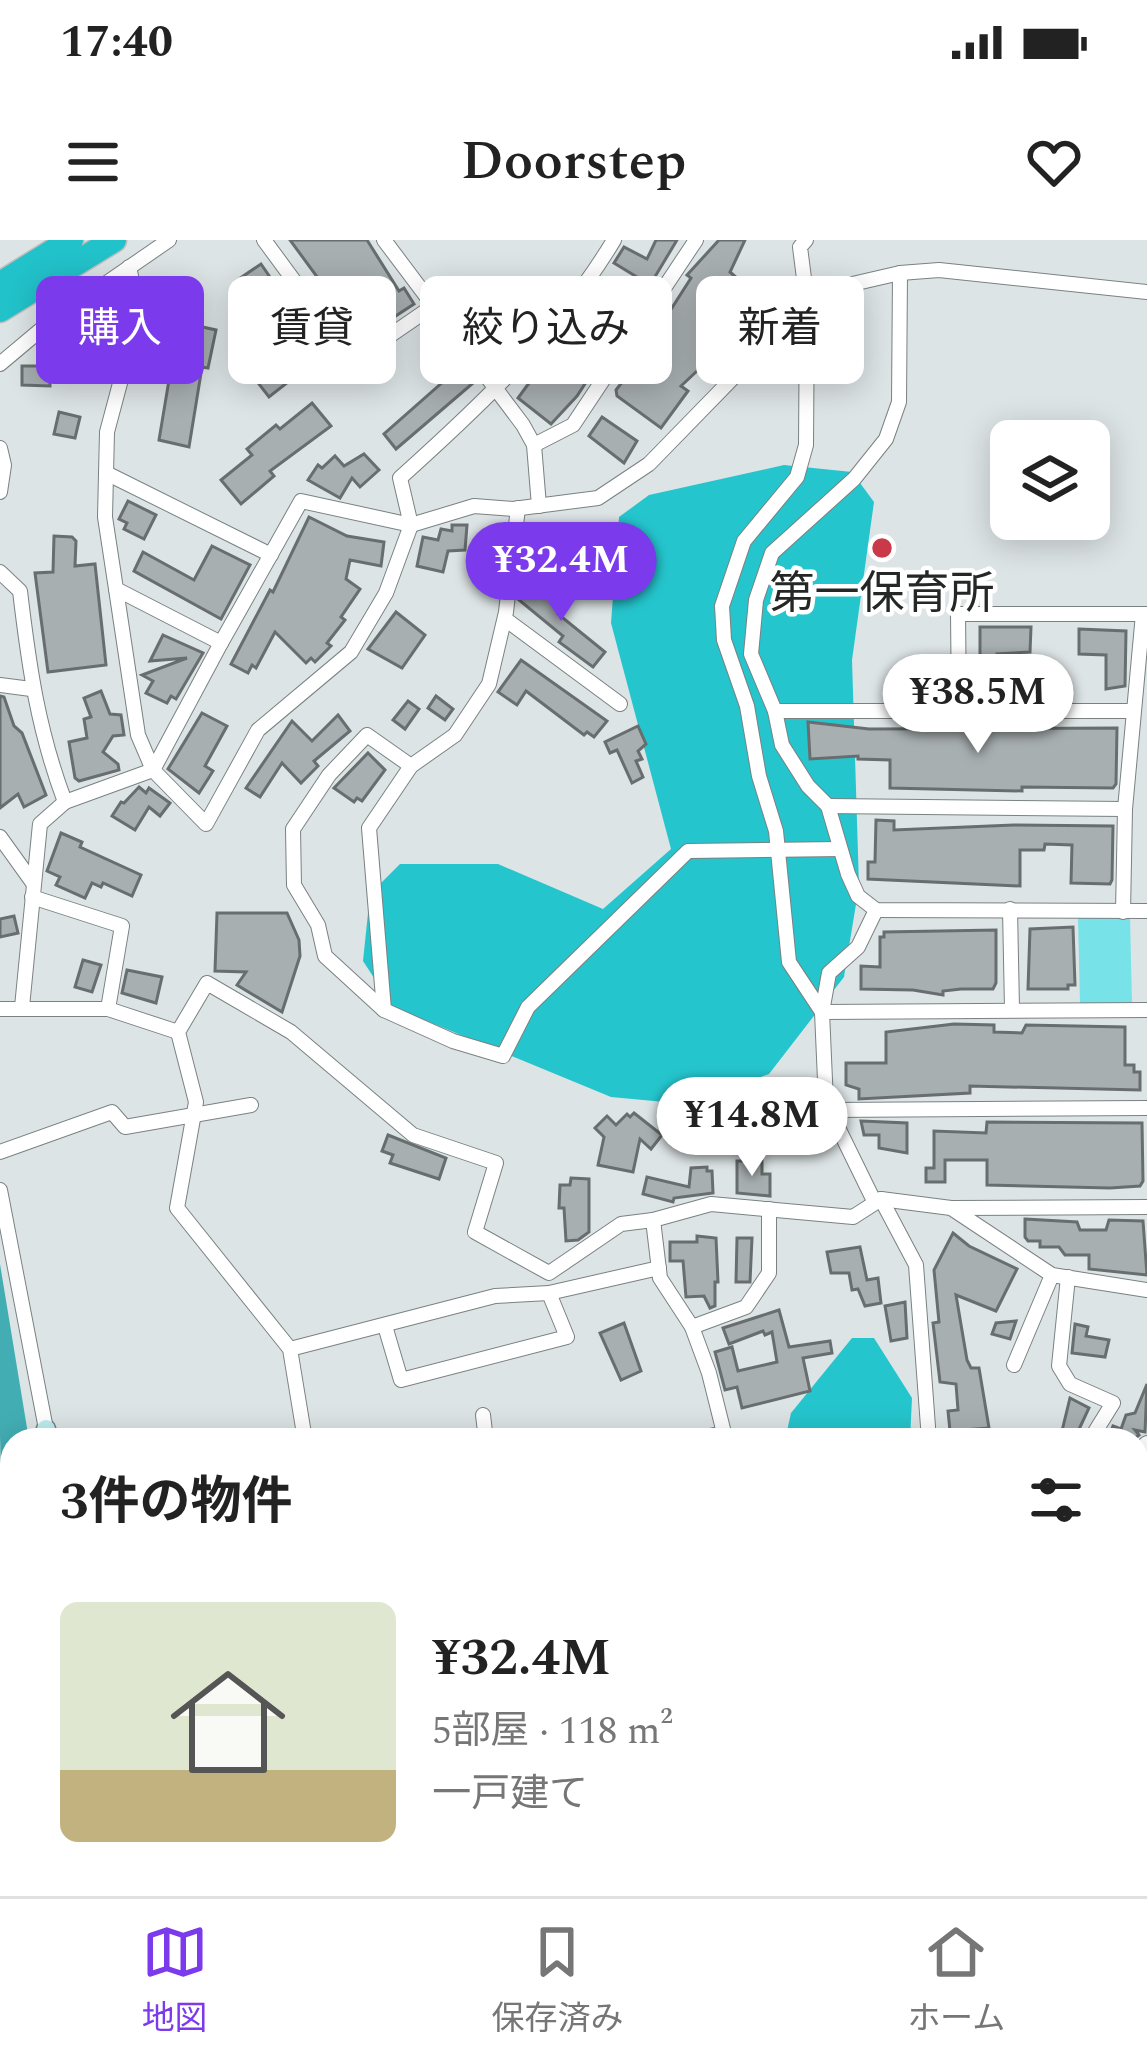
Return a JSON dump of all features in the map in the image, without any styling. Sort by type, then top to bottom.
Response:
[{"type":"highway","points":[[0,284],[71,240]]},
{"type":"highway","points":[[0,310],[114,240]]},
{"type":"street","points":[[0,364],[50,322],[169,240]]},
{"type":"street","points":[[264,240],[353,361],[420,315]]},
{"type":"street","points":[[384,240],[420,288]]},
{"type":"street","points":[[129,268],[139,312],[107,432],[105,517],[138,735],[153,770],[206,824],[258,730],[351,652],[386,593],[412,525],[400,478],[496,391],[587,284],[614,240]]},
{"type":"street","points":[[534,445],[573,425],[696,240]]},
{"type":"street","points":[[802,242],[805,276]]},
{"type":"street","points":[[864,281],[940,270],[1147,292]]},
{"type":"street","points":[[900,273],[899,402],[886,440],[854,479],[772,553],[756,600],[752,654],[775,711],[782,745],[808,786],[828,806],[858,896],[876,910],[1147,911]]},
{"type":"street","points":[[491,384],[534,445],[539,506]]},
{"type":"street","points":[[22,1007],[40,824],[65,802],[153,770],[301,501],[412,525],[474,506],[518,508],[598,498],[649,464],[727,384]]},
{"type":"street","points":[[806,384],[806,445],[797,477],[744,541],[722,606],[724,640],[747,706],[778,848],[789,962],[823,1012]]},
{"type":"street","points":[[0,448],[4,465],[0,493]]},
{"type":"street","points":[[106,473],[271,554]]},
{"type":"street","points":[[384,1010],[369,828],[411,766],[455,735],[489,684],[505,619],[518,508]]},
{"type":"street","points":[[0,572],[20,591],[31,689],[43,744],[65,802]]},
{"type":"street","points":[[116,590],[221,643]]},
{"type":"street","points":[[959,711],[958,614],[1145,614],[1125,809],[1123,912]]},
{"type":"street","points":[[505,619],[620,704]]},
{"type":"street","points":[[724,640],[752,654]]},
{"type":"street","points":[[0,685],[31,689]]},
{"type":"street","points":[[775,711],[1133,712]]},
{"type":"street","points":[[411,766],[367,735],[329,775],[293,830],[294,885],[318,925],[326,956],[384,1010],[453,1041],[502,1056],[529,1007],[688,851],[840,849]]},
{"type":"street","points":[[828,806],[1125,809]]},
{"type":"street","points":[[0,837],[32,890],[122,926],[108,1009]]},
{"type":"street","points":[[1010,909],[1012,1009]]},
{"type":"street","points":[[876,910],[857,947],[830,973],[823,1012],[829,1110],[916,1264],[928,1428]]},
{"type":"street","points":[[303,1428],[290,1349],[177,1208],[196,1102],[178,1032],[207,983],[291,1032],[412,1135],[496,1163],[476,1232],[549,1273],[621,1223],[653,1220],[711,1204],[853,1217],[878,1200],[951,1208],[1147,1207]]},
{"type":"street","points":[[0,1010],[108,1009],[178,1032]]},
{"type":"street","points":[[823,1012],[1147,1010]]},
{"type":"street","points":[[0,1152],[112,1112],[125,1127],[251,1105]]},
{"type":"street","points":[[829,1110],[1147,1108]]},
{"type":"street","points":[[0,1190],[46,1428]]},
{"type":"street","points":[[951,1208],[1060,1276],[1147,1290]]},
{"type":"street","points":[[692,1327],[746,1307],[769,1273],[769,1209]]},
{"type":"street","points":[[653,1220],[660,1279],[692,1327],[723,1428]]},
{"type":"street","points":[[290,1349],[495,1296],[549,1293],[658,1268]]},
{"type":"street","points":[[1014,1365],[1060,1276]]},
{"type":"street","points":[[1060,1276],[1059,1366],[1070,1384],[1113,1403],[1097,1428]]},
{"type":"street","points":[[385,1325],[401,1380],[567,1337],[549,1293]]},
{"type":"street","points":[[483,1415],[485,1428]]},
{"type":"shaded area","points":[[784,465],[852,472],[874,502],[852,660],[859,886],[844,977],[769,1074],[686,1104],[611,1097],[393,1007],[363,961],[370,894],[400,864],[498,864],[603,909],[671,849],[611,623],[619,517],[649,495]]},
{"type":"shaded area","points":[[1078,916],[1130,917],[1132,1004],[1080,1004]]},
{"type":"shaded area","points":[[0,1264],[27,1428],[0,1428]]},
{"type":"shaded area","points":[[852,1338],[874,1338],[912,1398],[911,1428],[788,1428],[791,1413]]},
{"type":"building","points":[[290,240],[367,240],[390,276],[316,276]]},
{"type":"building","points":[[656,240],[677,240],[655,276],[635,276],[614,263],[624,247],[647,259]]},
{"type":"building","points":[[719,240],[745,240],[730,272],[735,276],[696,276],[696,372],[681,386],[688,391],[661,428],[617,396],[616,390],[621,384],[672,384],[672,308],[691,278],[687,275]]},
{"type":"building","points":[[261,264],[269,276],[243,276]]},
{"type":"building","points":[[396,286],[399,291],[404,288],[414,304],[396,316]]},
{"type":"building","points":[[204,327],[216,330],[208,368],[204,367]]},
{"type":"building","points":[[22,366],[36,366],[36,384],[50,386],[22,385]]},
{"type":"building","points":[[168,384],[199,384],[189,447],[159,440]]},
{"type":"building","points":[[259,384],[286,384],[269,397]]},
{"type":"building","points":[[441,384],[472,384],[396,449],[384,434]]},
{"type":"building","points":[[528,384],[585,384],[551,424],[518,398]]},
{"type":"building","points":[[312,403],[331,426],[270,471],[274,476],[241,504],[221,480],[252,455],[247,449]]},
{"type":"building","points":[[59,412],[80,417],[75,438],[54,434]]},
{"type":"building","points":[[602,417],[637,441],[624,463],[589,436]]},
{"type":"building","points":[[364,454],[379,470],[360,487],[352,478],[340,498],[308,480],[318,465],[322,468],[335,456],[344,466]]},
{"type":"building","points":[[128,501],[156,515],[144,539],[124,529],[127,523],[119,519]]},
{"type":"building","points":[[309,517],[347,536],[384,542],[381,566],[350,560],[346,579],[360,589],[327,643],[331,646],[315,662],[311,658],[306,663],[275,632],[256,668],[252,665],[248,673],[231,664]]},
{"type":"building","points":[[452,525],[467,525],[465,550],[448,551],[443,572],[417,566],[423,537],[438,540],[441,529],[452,531]]},
{"type":"building","points":[[54,536],[76,541],[75,566],[95,564],[106,665],[48,672],[35,573],[53,572]]},
{"type":"building","points":[[212,546],[250,565],[221,619],[134,571],[143,552],[194,580]]},
{"type":"building","points":[[530,581],[563,607],[558,614],[605,652],[593,667],[559,642],[563,636],[519,600]]},
{"type":"building","points":[[396,612],[425,635],[402,668],[368,649]]},
{"type":"building","points":[[980,627],[1031,627],[1030,652],[997,654],[997,685],[970,685],[970,664],[980,664]]},
{"type":"building","points":[[1079,629],[1126,631],[1125,686],[1106,689],[1106,655],[1079,654]]},
{"type":"building","points":[[163,635],[203,653],[176,699],[171,696],[167,703],[146,693],[153,681],[142,675],[187,658],[150,661]]},
{"type":"building","points":[[521,660],[607,721],[594,737],[584,735],[526,691],[517,705],[498,692]]},
{"type":"building","points":[[101,691],[110,714],[121,715],[124,735],[113,736],[103,752],[119,770],[79,781],[69,742],[87,738],[84,719],[91,717],[84,698]]},
{"type":"building","points":[[0,696],[22,733],[46,795],[24,807],[18,794],[0,808]]},
{"type":"building","points":[[436,696],[453,709],[445,720],[428,708]]},
{"type":"building","points":[[408,701],[419,709],[405,729],[393,720]]},
{"type":"building","points":[[202,713],[227,726],[205,766],[213,771],[199,793],[168,769]]},
{"type":"building","points":[[338,715],[350,731],[314,761],[318,766],[301,783],[282,763],[260,797],[246,788],[292,721],[312,741]]},
{"type":"building","points":[[808,722],[869,729],[1117,728],[1116,784],[1113,788],[1022,787],[1022,791],[890,788],[890,760],[810,759]]},
{"type":"building","points":[[638,726],[646,744],[638,751],[642,759],[636,761],[643,777],[632,783],[617,750],[610,753],[605,742]]},
{"type":"building","points":[[368,753],[385,770],[362,801],[354,802],[334,788]]},
{"type":"building","points":[[139,787],[146,793],[149,788],[170,803],[160,816],[149,807],[135,830],[112,816]]},
{"type":"building","points":[[876,820],[894,821],[894,830],[1113,826],[1112,880],[1110,884],[1071,883],[1072,845],[1045,844],[1044,850],[1020,850],[1020,886],[868,879],[868,862],[875,862]]},
{"type":"building","points":[[61,833],[141,875],[132,896],[92,883],[85,898],[56,885],[60,877],[47,871]]},
{"type":"building","points":[[217,913],[287,913],[299,940],[300,956],[282,1012],[237,985],[246,972],[215,971]]},
{"type":"building","points":[[14,916],[18,933],[0,937],[0,919]]},
{"type":"building","points":[[1073,927],[1075,985],[1028,989],[1030,929]]},
{"type":"building","points":[[996,930],[993,989],[943,991],[943,995],[861,989],[861,966],[880,967],[884,932]]},
{"type":"building","points":[[83,960],[101,965],[92,992],[75,987]]},
{"type":"building","points":[[127,970],[162,977],[156,1003],[122,993]]},
{"type":"building","points":[[994,1025],[994,1032],[1022,1033],[1026,1025],[1125,1027],[1125,1065],[1134,1065],[1134,1072],[1140,1072],[1140,1090],[970,1086],[970,1093],[859,1099],[859,1089],[846,1085],[846,1063],[886,1063],[886,1032]]},
{"type":"building","points":[[634,1113],[662,1135],[651,1149],[640,1139],[633,1172],[598,1165],[604,1137],[595,1128],[607,1116],[616,1125]]},
{"type":"building","points":[[861,1121],[907,1123],[907,1153],[879,1148],[879,1135],[864,1135]]},
{"type":"building","points":[[987,1122],[1142,1123],[1143,1181],[1140,1186],[1110,1188],[987,1185],[987,1160],[945,1160],[945,1182],[926,1182],[926,1168],[934,1168],[934,1131],[986,1133]]},
{"type":"building","points":[[388,1135],[446,1158],[439,1179],[390,1163],[393,1155],[382,1151]]},
{"type":"building","points":[[737,1161],[762,1161],[762,1174],[770,1174],[770,1196],[737,1193]]},
{"type":"building","points":[[691,1168],[712,1171],[713,1193],[674,1198],[673,1202],[643,1194],[647,1177],[689,1187]]},
{"type":"building","points":[[571,1178],[589,1179],[589,1232],[566,1241],[560,1185],[570,1185]]},
{"type":"building","points":[[1025,1219],[1077,1222],[1080,1230],[1106,1230],[1109,1220],[1143,1221],[1147,1275],[1089,1269],[1089,1255],[1065,1255],[1059,1247],[1040,1247],[1040,1241],[1025,1237]]},
{"type":"building","points":[[953,1233],[1017,1269],[996,1311],[956,1295],[967,1360],[971,1368],[979,1368],[989,1428],[950,1428],[948,1411],[958,1410],[956,1384],[940,1382],[933,1323],[939,1322],[934,1270]]},
{"type":"building","points":[[697,1236],[716,1238],[718,1282],[715,1306],[710,1308],[704,1296],[686,1297],[683,1261],[670,1261],[670,1242],[697,1242]]},
{"type":"building","points":[[737,1238],[752,1238],[750,1282],[736,1282]]},
{"type":"building","points":[[860,1247],[867,1280],[878,1278],[881,1303],[865,1306],[858,1289],[852,1290],[849,1273],[831,1273],[827,1252]]},
{"type":"building","points":[[905,1302],[907,1338],[891,1341],[885,1306]]},
{"type":"building","points":[[779,1310],[789,1347],[830,1341],[832,1353],[803,1358],[810,1391],[742,1408],[737,1387],[725,1390],[715,1352],[732,1347],[738,1371],[777,1362],[772,1332],[729,1344],[723,1328]]},
{"type":"building","points":[[1016,1321],[1010,1339],[992,1334],[996,1323]]},
{"type":"building","points":[[624,1323],[641,1371],[621,1380],[600,1333]]},
{"type":"building","points":[[1075,1324],[1088,1327],[1086,1336],[1109,1340],[1105,1357],[1072,1353]]},
{"type":"building","points":[[1147,1384],[1145,1428],[1121,1428],[1126,1415],[1135,1413]]},
{"type":"building","points":[[1070,1398],[1089,1408],[1080,1428],[1063,1428]]},
{"type":"place","name":"第一保育所","points":[[882,548]]}]
